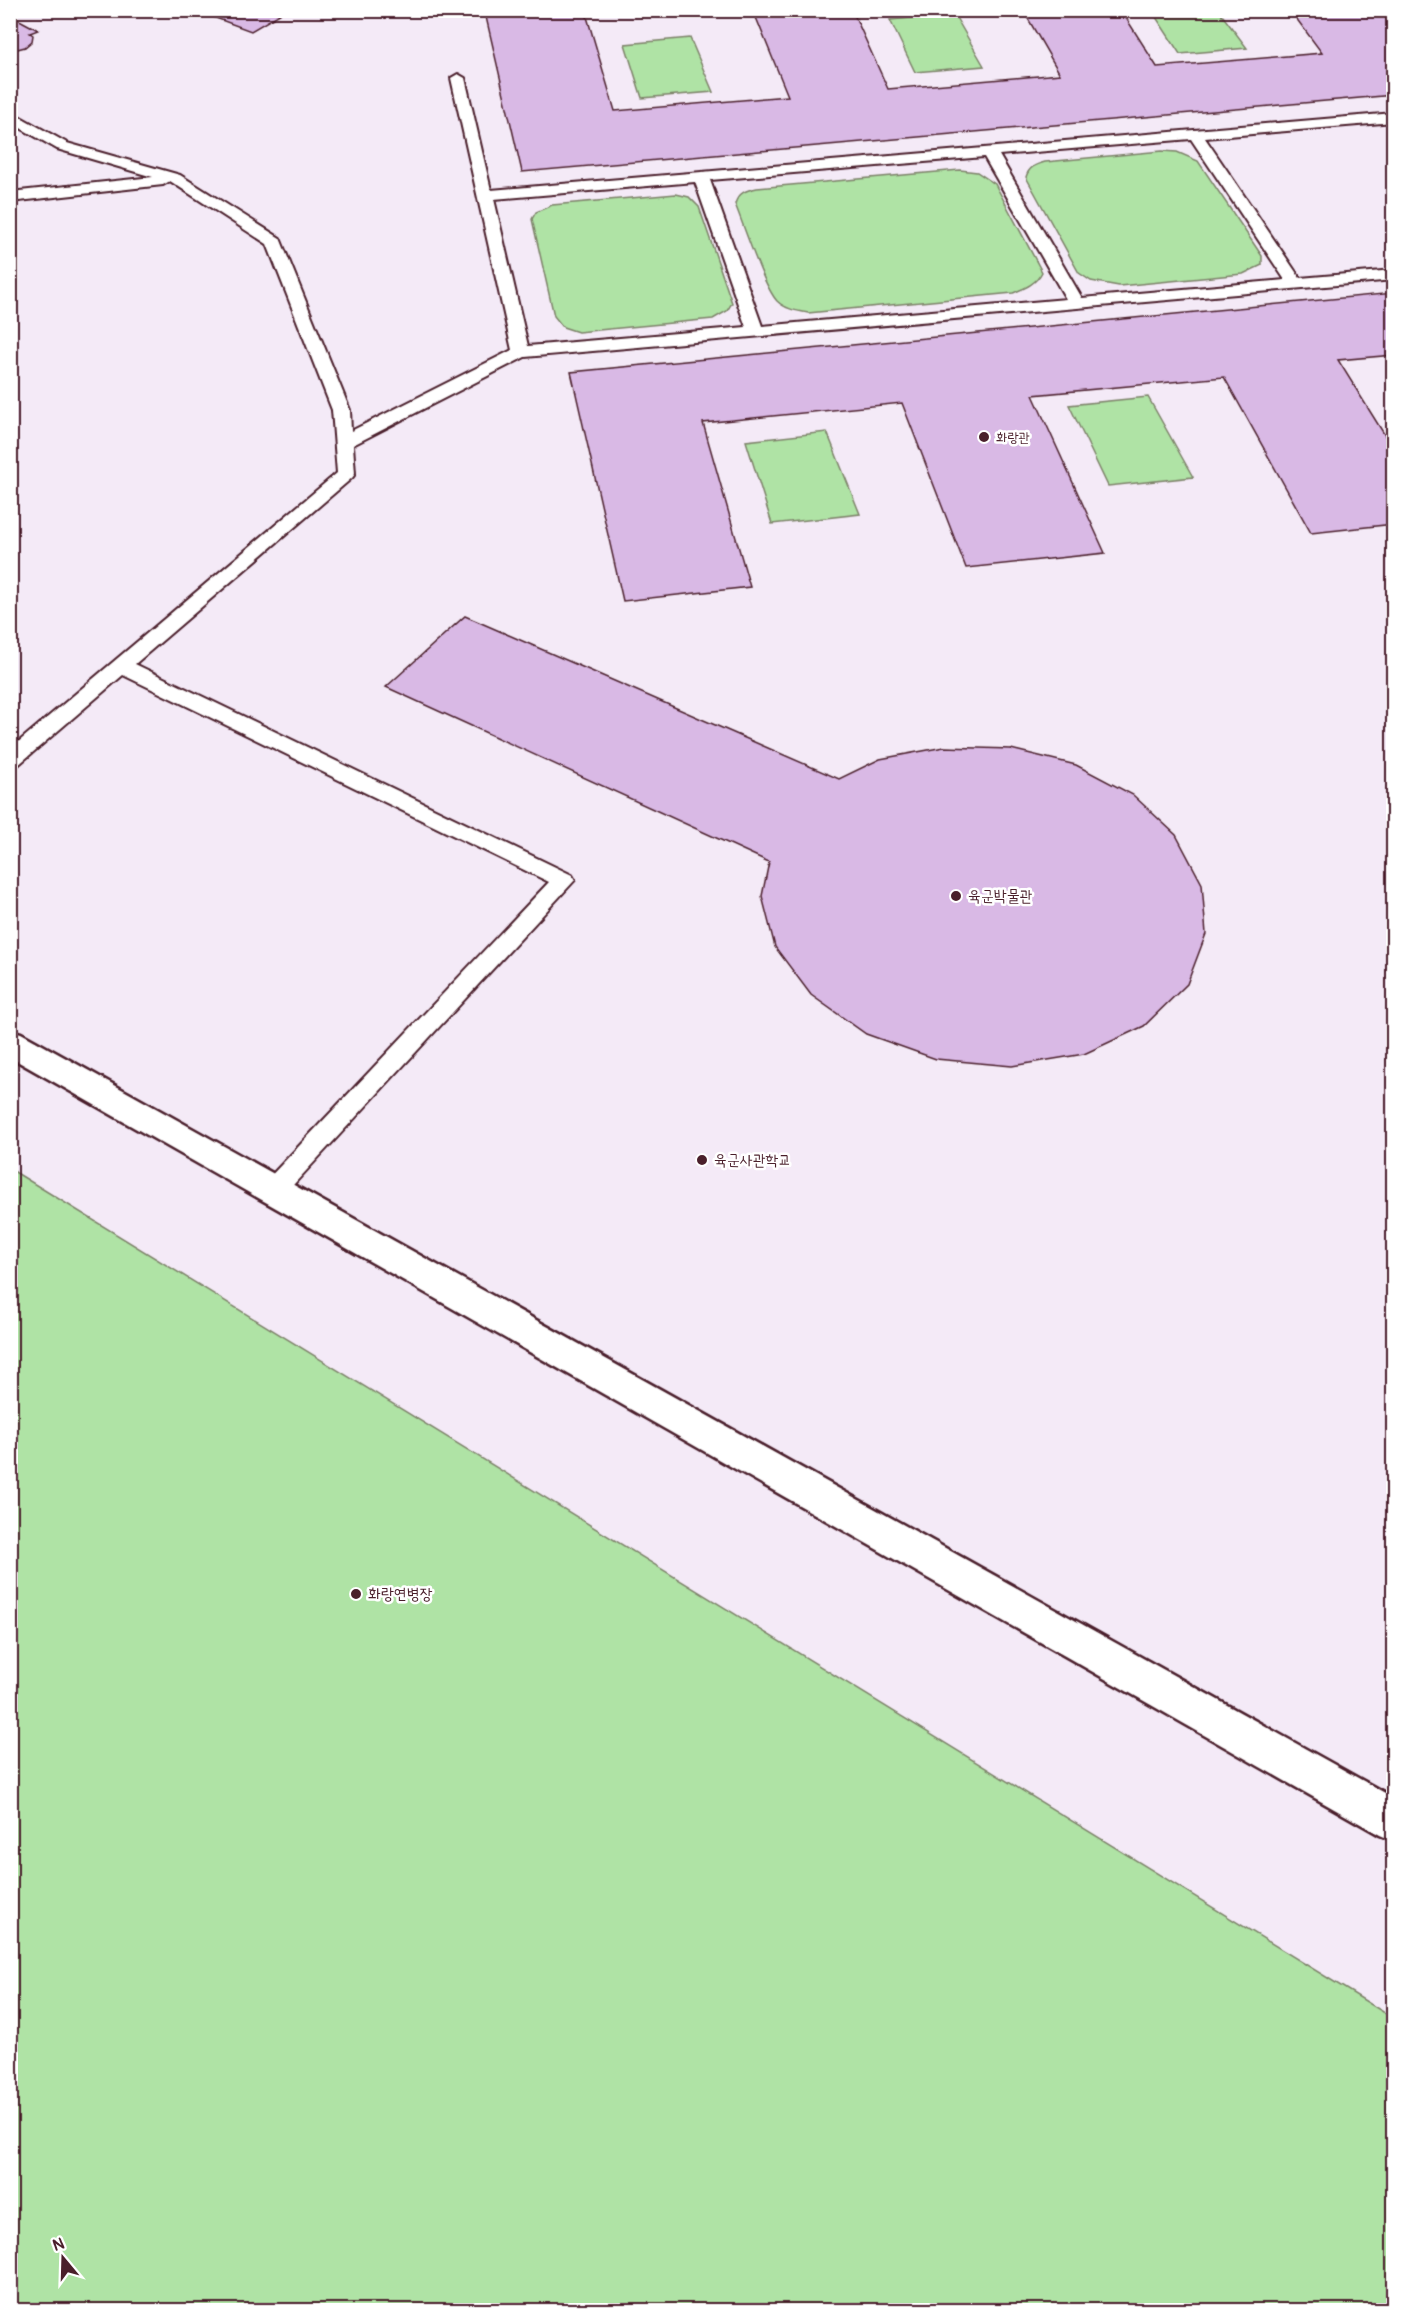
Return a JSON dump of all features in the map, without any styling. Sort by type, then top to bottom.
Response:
[{"type":"street","points":[[10,1042],[1394,1821]]},
{"type":"lane","points":[[458,78],[521,352]]},
{"type":"lane","points":[[10,116],[62,146],[175,178],[274,241],[341,411],[346,474],[10,761]]},
{"type":"lane","points":[[485,195],[1394,117]]},
{"type":"lane","points":[[1195,134],[1296,284]]},
{"type":"lane","points":[[988,152],[1077,303]]},
{"type":"lane","points":[[701,176],[756,331]]},
{"type":"lane","points":[[10,197],[175,178]]},
{"type":"lane","points":[[344,442],[521,352],[1394,275]]},
{"type":"lane","points":[[122,666],[564,880],[273,1190]]},
{"type":"shaded area","name":"육군사관학교","points":[[11,11],[1393,11],[1393,2310],[11,2310]]},
{"type":"green space","points":[[1152,11],[1219,11],[1247,48],[1180,54]]},
{"type":"green space","points":[[954,14],[984,66],[915,72],[890,20]]},
{"type":"green space","points":[[690,38],[713,92],[642,98],[625,44]]},
{"type":"green space","points":[[1162,151],[1177,152],[1198,161],[1262,256],[1262,265],[1243,274],[1119,286],[1091,281],[1079,273],[1026,177],[1029,171],[1035,165],[1045,162]]},
{"type":"green space","points":[[960,170],[977,172],[995,184],[1042,272],[1030,285],[1013,293],[808,313],[787,308],[777,301],[760,269],[735,204],[743,193],[757,188]]},
{"type":"green space","points":[[676,194],[689,197],[699,207],[732,303],[727,311],[713,319],[578,332],[563,327],[554,316],[532,219],[536,212],[552,205]]},
{"type":"green space","points":[[1148,397],[1193,477],[1108,486],[1069,405]]},
{"type":"green space","points":[[827,432],[860,514],[772,524],[746,441]]},
{"type":"green space","name":"화랑연병장","points":[[10,1169],[1393,2018],[1393,2310],[11,2310]]},
{"type":"building","points":[[194,10],[270,10],[280,14],[251,31]]},
{"type":"building","points":[[585,10],[615,111],[788,96],[753,10],[852,10],[888,89],[1060,74],[1023,10],[1121,10],[1157,67],[1322,53],[1290,10],[1384,10],[1394,22],[1394,95],[522,172],[486,17]]},
{"type":"building","points":[[10,15],[38,30],[30,33],[33,35],[32,41],[25,47],[10,51]]},
{"type":"building","name":"화랑관","points":[[1394,293],[1394,355],[1338,360],[1394,450],[1394,524],[1311,533],[1224,377],[1033,395],[1105,553],[966,568],[902,403],[703,423],[750,587],[623,601],[571,372]]},
{"type":"building","points":[[465,616],[839,779],[880,759],[944,747],[1011,749],[1076,765],[1133,795],[1176,835],[1202,884],[1206,934],[1187,984],[1144,1026],[1084,1054],[1012,1066],[936,1059],[866,1034],[811,995],[775,947],[762,896],[769,862],[386,687]]},
{"type":"place","name":"화랑관","points":[[984,437]]},
{"type":"place","name":"육군박물관","points":[[956,896]]},
{"type":"place","name":"육군사관학교","points":[[702,1160]]},
{"type":"place","name":"화랑연병장","points":[[356,1594]]}]
